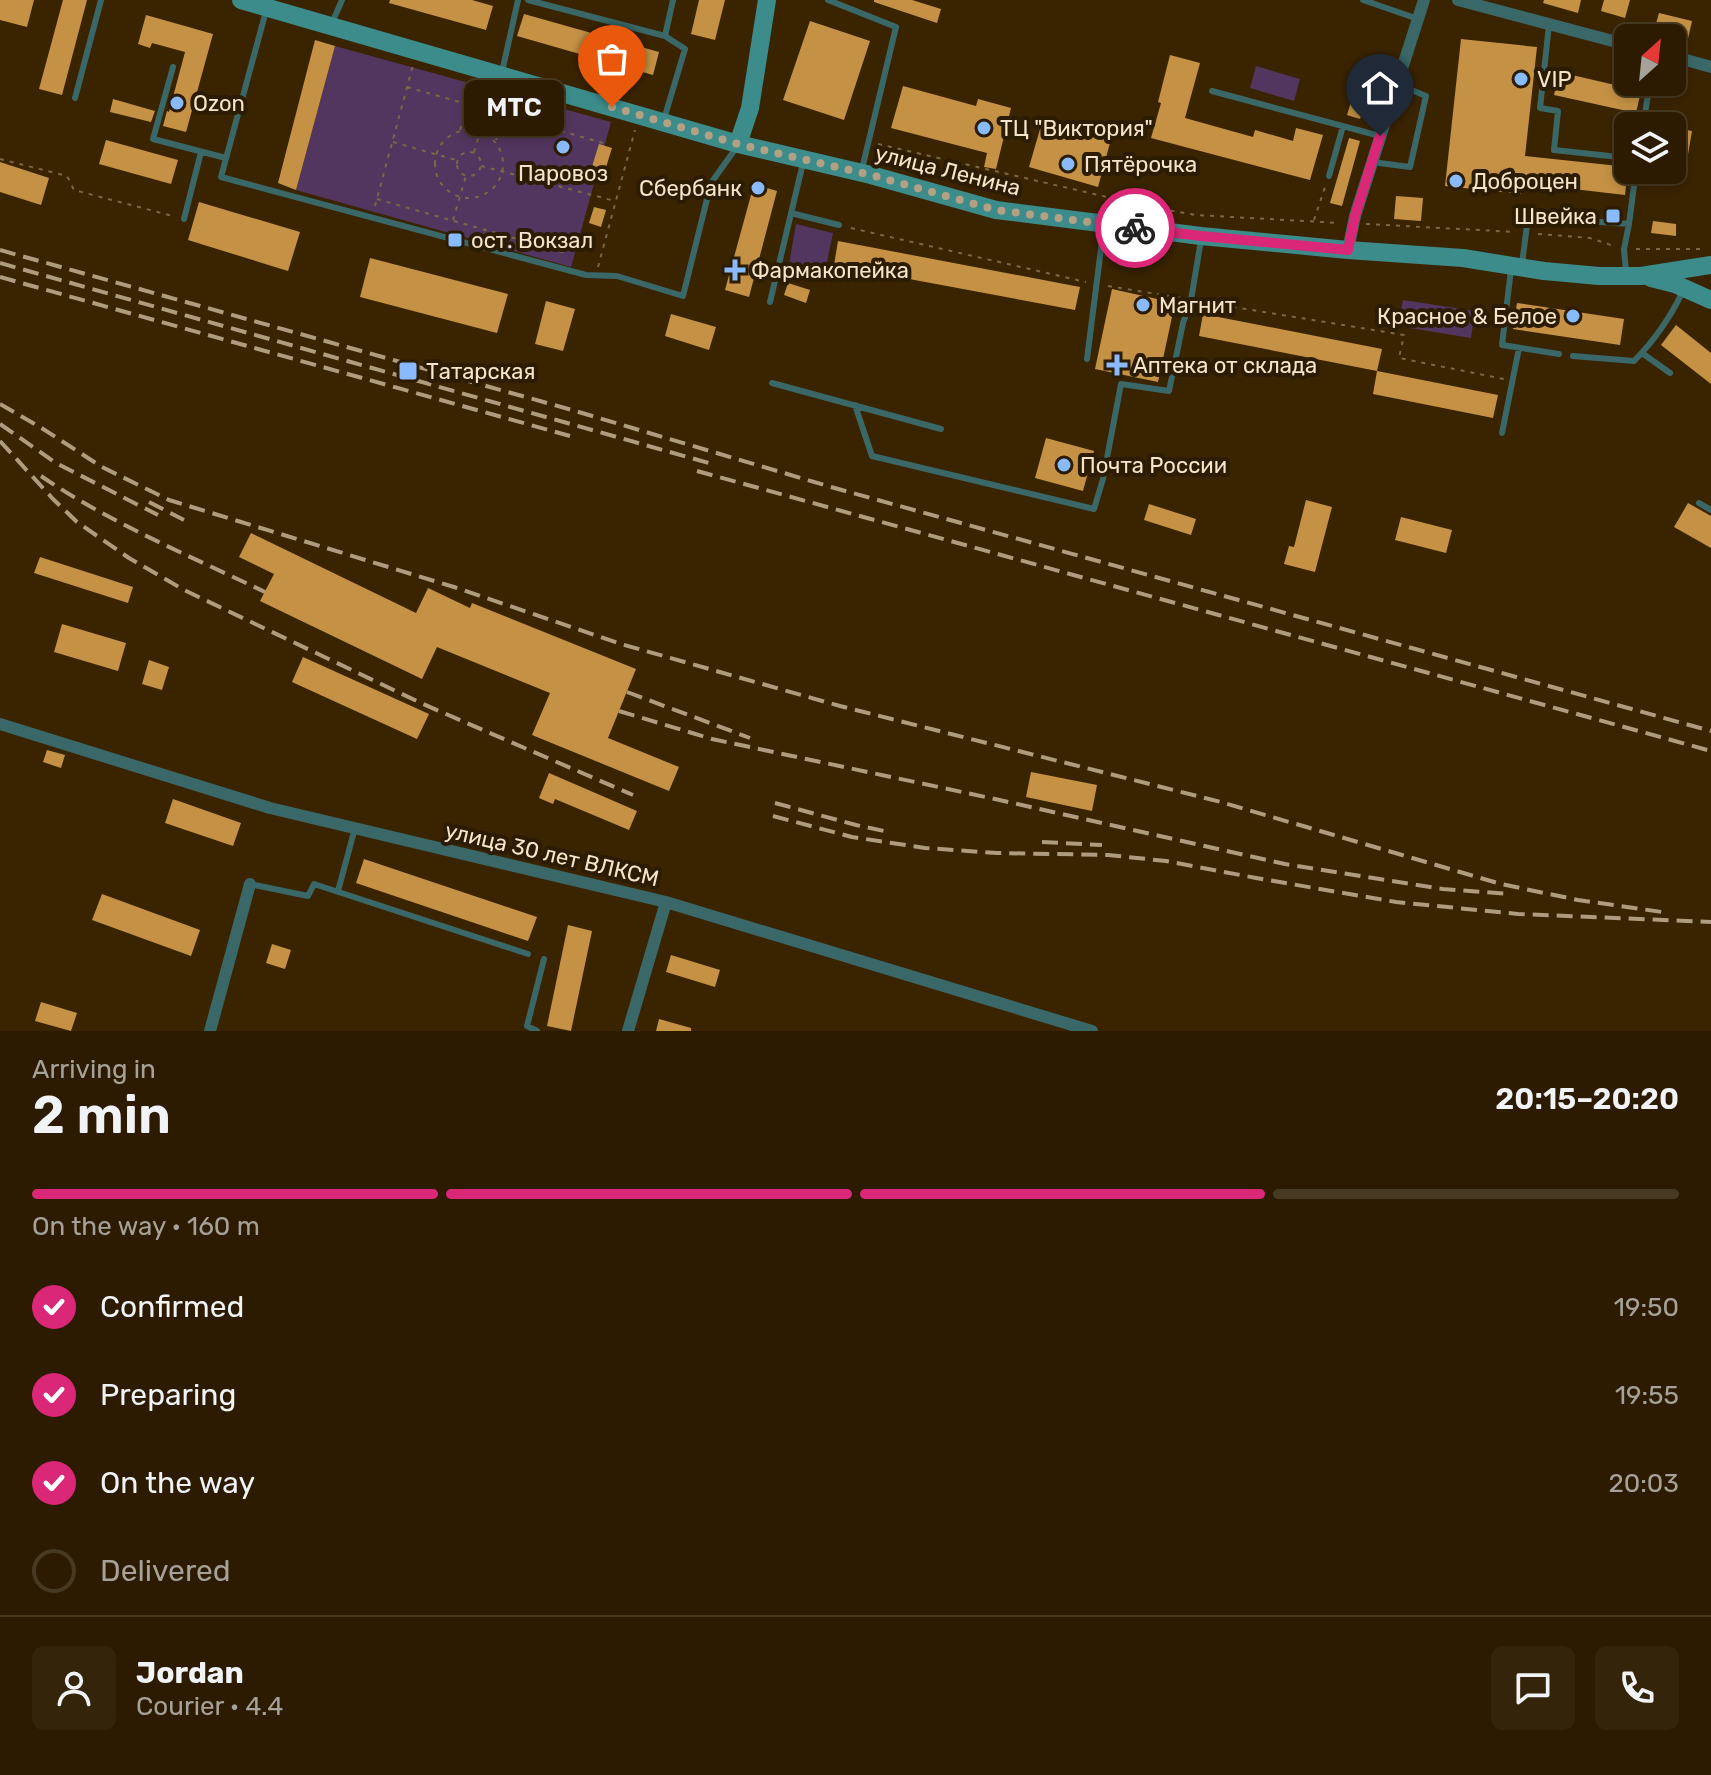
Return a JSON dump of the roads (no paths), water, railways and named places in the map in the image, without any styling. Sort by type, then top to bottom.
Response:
[{"type":"main road","name":"улица Ленина","points":[[241,0],[738,144],[996,210],[1201,236],[1463,258],[1599,276],[1634,276],[1711,265]]},
{"type":"main road","points":[[738,144],[750,108],[767,0]]},
{"type":"main road","points":[[1634,276],[1684,287],[1711,300]]},
{"type":"street","points":[[1348,250],[1353,223],[1424,0]]},
{"type":"street","points":[[1458,0],[1614,41]]},
{"type":"street","points":[[1686,60],[1711,67]]},
{"type":"street","name":"улица 30 лет ВЛКСМ","points":[[0,724],[270,808],[666,902],[1092,1031]]},
{"type":"street","points":[[210,1031],[250,884]]},
{"type":"street","points":[[628,1031],[666,902]]},
{"type":"lane","points":[[75,98],[101,0]]},
{"type":"lane","points":[[330,26],[342,0]]},
{"type":"lane","points":[[501,75],[518,0]]},
{"type":"lane","points":[[528,0],[665,36],[685,49],[663,123]]},
{"type":"lane","points":[[665,36],[673,0]]},
{"type":"lane","points":[[828,0],[896,27],[861,173]]},
{"type":"lane","points":[[1363,0],[1418,19]]},
{"type":"lane","points":[[267,8],[221,177],[586,275],[617,276],[683,296],[711,183],[738,144]]},
{"type":"lane","points":[[1549,24],[1540,108],[1558,111],[1554,150],[1614,156]]},
{"type":"lane","points":[[173,67],[153,139],[226,158]]},
{"type":"lane","points":[[1372,162],[1410,167],[1426,96],[1397,84]]},
{"type":"lane","points":[[1212,91],[1380,136]]},
{"type":"lane","points":[[1329,176],[1343,126]]},
{"type":"lane","points":[[184,219],[201,152]]},
{"type":"lane","points":[[770,302],[804,159]]},
{"type":"lane","points":[[1634,184],[1624,249],[1634,276]]},
{"type":"lane","points":[[791,213],[839,225]]},
{"type":"lane","points":[[1559,354],[1502,345],[1528,217],[1629,224]]},
{"type":"lane","points":[[1087,359],[1102,241],[1109,225]]},
{"type":"lane","points":[[855,405],[872,456],[1094,509],[1103,479],[1121,384],[1169,391],[1191,300],[1201,236]]},
{"type":"lane","points":[[1573,356],[1634,361],[1653,341],[1673,312],[1684,287]]},
{"type":"lane","points":[[1502,433],[1519,348]]},
{"type":"lane","points":[[1642,353],[1670,373]]},
{"type":"lane","points":[[772,383],[941,429]]},
{"type":"lane","points":[[1699,503],[1711,510]]},
{"type":"lane","points":[[338,891],[355,828]]},
{"type":"lane","points":[[250,884],[308,896],[314,884],[528,954]]},
{"type":"lane","points":[[537,1031],[527,1026],[544,959]]},
{"type":"railway","points":[[0,250],[572,410],[831,487],[1711,731]]},
{"type":"railway","points":[[0,263],[716,465]]},
{"type":"railway","points":[[0,277],[570,436]]},
{"type":"railway","points":[[0,404],[102,467],[169,500],[454,587],[621,644],[840,706],[1221,802],[1501,884],[1578,900],[1669,913]]},
{"type":"railway","points":[[0,424],[56,463],[158,515]]},
{"type":"railway","points":[[0,441],[77,522],[129,558],[184,590],[423,704],[633,795]]},
{"type":"railway","points":[[697,471],[1711,751]]},
{"type":"railway","points":[[41,476],[122,524],[265,592]]},
{"type":"railway","points":[[149,502],[184,520]]},
{"type":"railway","points":[[627,692],[750,738]]},
{"type":"railway","points":[[619,711],[712,739],[1285,864],[1443,889],[1510,894]]},
{"type":"railway","points":[[775,803],[884,831]]},
{"type":"railway","points":[[773,816],[852,837],[925,848],[1108,855],[1166,861],[1396,902],[1518,914],[1711,922]]},
{"type":"railway","points":[[1042,842],[1102,845]]},
{"type":"place","name":"VIP","points":[[1521,79]]},
{"type":"place","name":"Ozon","points":[[177,103]]},
{"type":"place","name":"МТС","points":[[612,107]]},
{"type":"place","name":"ТЦ \"Виктория\"","points":[[984,128]]},
{"type":"place","name":"Паровоз","points":[[563,147]]},
{"type":"place","name":"Пятёрочка","points":[[1068,164]]},
{"type":"place","name":"Доброцен","points":[[1456,181]]},
{"type":"place","name":"Сбербанк","points":[[758,188]]},
{"type":"place","name":"Швейка","points":[[1613,216]]},
{"type":"place","name":"ост. Вокзал","points":[[455,240]]},
{"type":"place","name":"Фармакопейка","points":[[735,270]]},
{"type":"place","name":"Магнит","points":[[1143,305]]},
{"type":"place","name":"Красное & Белое","points":[[1573,316]]},
{"type":"place","name":"Аптека от склада","points":[[1117,365]]},
{"type":"place","name":"Татарская","points":[[408,371]]},
{"type":"place","name":"Почта России","points":[[1064,465]]}]
